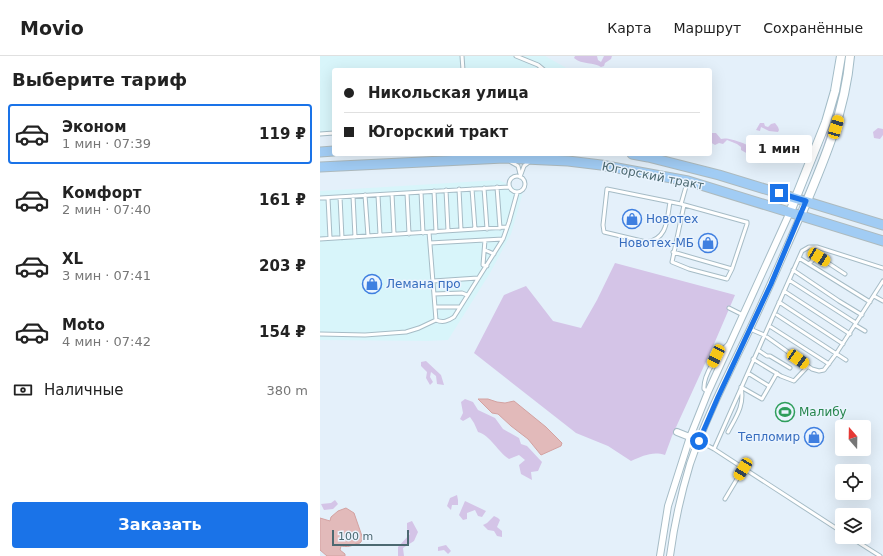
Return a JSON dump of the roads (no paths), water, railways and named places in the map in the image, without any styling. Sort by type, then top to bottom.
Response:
[{"type":"main road","points":[[320,152],[332,151]]},
{"type":"main road","name":"Югорский тракт","points":[[643,156],[806,201],[883,225]]},
{"type":"main road","name":"Югорский тракт","points":[[320,167],[504,158],[538,159],[601,165],[688,181],[883,241]]},
{"type":"street","points":[[660,556],[668,506],[690,437],[708,392],[790,212],[826,122],[835,91],[841,56]]},
{"type":"street","points":[[670,556],[680,501],[690,464],[718,397],[771,284],[801,215],[836,127],[845,95],[850,56]]},
{"type":"street","points":[[677,432],[699,441]]},
{"type":"lane","points":[[462,56],[463,68]]},
{"type":"lane","points":[[516,56],[542,68]]},
{"type":"lane","points":[[320,134],[332,133]]},
{"type":"lane","points":[[320,198],[497,187],[509,187],[512,191],[516,192],[523,189],[525,185],[520,176],[518,166],[504,158]]},
{"type":"lane","points":[[520,176],[527,164],[538,159]]},
{"type":"lane","points":[[509,187],[510,180],[514,177],[520,176]]},
{"type":"lane","points":[[670,202],[664,233],[660,237],[646,242],[604,232],[603,225],[607,189],[683,204],[747,222],[732,269],[726,280],[688,269],[672,262],[673,252],[683,204],[688,181]]},
{"type":"lane","points":[[497,187],[500,228]]},
{"type":"lane","points":[[484,188],[487,229]]},
{"type":"lane","points":[[472,189],[475,229]]},
{"type":"lane","points":[[446,190],[448,231]]},
{"type":"lane","points":[[459,190],[461,230]]},
{"type":"lane","points":[[434,191],[436,232]]},
{"type":"lane","points":[[421,192],[423,233]]},
{"type":"lane","points":[[320,334],[365,335],[406,332],[436,320],[444,322],[449,321],[454,316],[487,266],[503,239],[516,192]]},
{"type":"lane","points":[[407,193],[409,234]]},
{"type":"lane","points":[[392,194],[394,234]]},
{"type":"lane","points":[[365,195],[368,236]]},
{"type":"lane","points":[[378,195],[380,235]]},
{"type":"lane","points":[[353,196],[355,237]]},
{"type":"lane","points":[[340,197],[342,238]]},
{"type":"lane","points":[[328,198],[330,238]]},
{"type":"lane","points":[[320,239],[507,227]]},
{"type":"lane","points":[[429,232],[436,320]]},
{"type":"lane","points":[[430,243],[503,239]]},
{"type":"lane","points":[[485,240],[483,265],[487,266]]},
{"type":"lane","points":[[714,449],[793,270],[805,249],[809,246],[817,247],[883,268]]},
{"type":"lane","points":[[485,250],[494,254]]},
{"type":"lane","points":[[673,252],[732,269]]},
{"type":"lane","points":[[809,264],[819,257],[845,274]]},
{"type":"lane","points":[[799,258],[870,302]]},
{"type":"lane","points":[[793,270],[862,315]]},
{"type":"lane","points":[[433,281],[478,278]]},
{"type":"lane","points":[[789,280],[865,331]]},
{"type":"lane","points":[[750,329],[765,336],[808,366],[819,371],[825,369],[850,334],[883,281]]},
{"type":"lane","points":[[784,291],[850,334]]},
{"type":"lane","points":[[434,294],[462,293],[467,295]]},
{"type":"lane","points":[[874,296],[883,301]]},
{"type":"lane","points":[[779,302],[843,344]]},
{"type":"lane","points":[[436,308],[459,307]]},
{"type":"lane","points":[[729,308],[743,315]]},
{"type":"lane","points":[[776,315],[846,360]]},
{"type":"lane","points":[[771,327],[829,364]]},
{"type":"lane","points":[[758,350],[790,368]]},
{"type":"lane","points":[[754,359],[790,381],[794,381],[808,366]]},
{"type":"lane","points":[[748,373],[769,386]]},
{"type":"lane","points":[[741,387],[762,399],[776,373]]},
{"type":"lane","points":[[728,432],[741,404],[743,396],[741,387]]},
{"type":"lane","points":[[699,441],[714,449],[835,528]]},
{"type":"lane","points":[[725,499],[743,469]]},
{"type":"lane","points":[[861,544],[880,556]]},
{"type":"place","name":"Новотех","points":[[632,219]]},
{"type":"place","name":"Новотех-МБ","points":[[708,243]]},
{"type":"place","name":"Лемана про","points":[[372,284]]},
{"type":"place","name":"Малибу","points":[[785,412]]},
{"type":"place","name":"Тепломир","points":[[814,437]]}]
